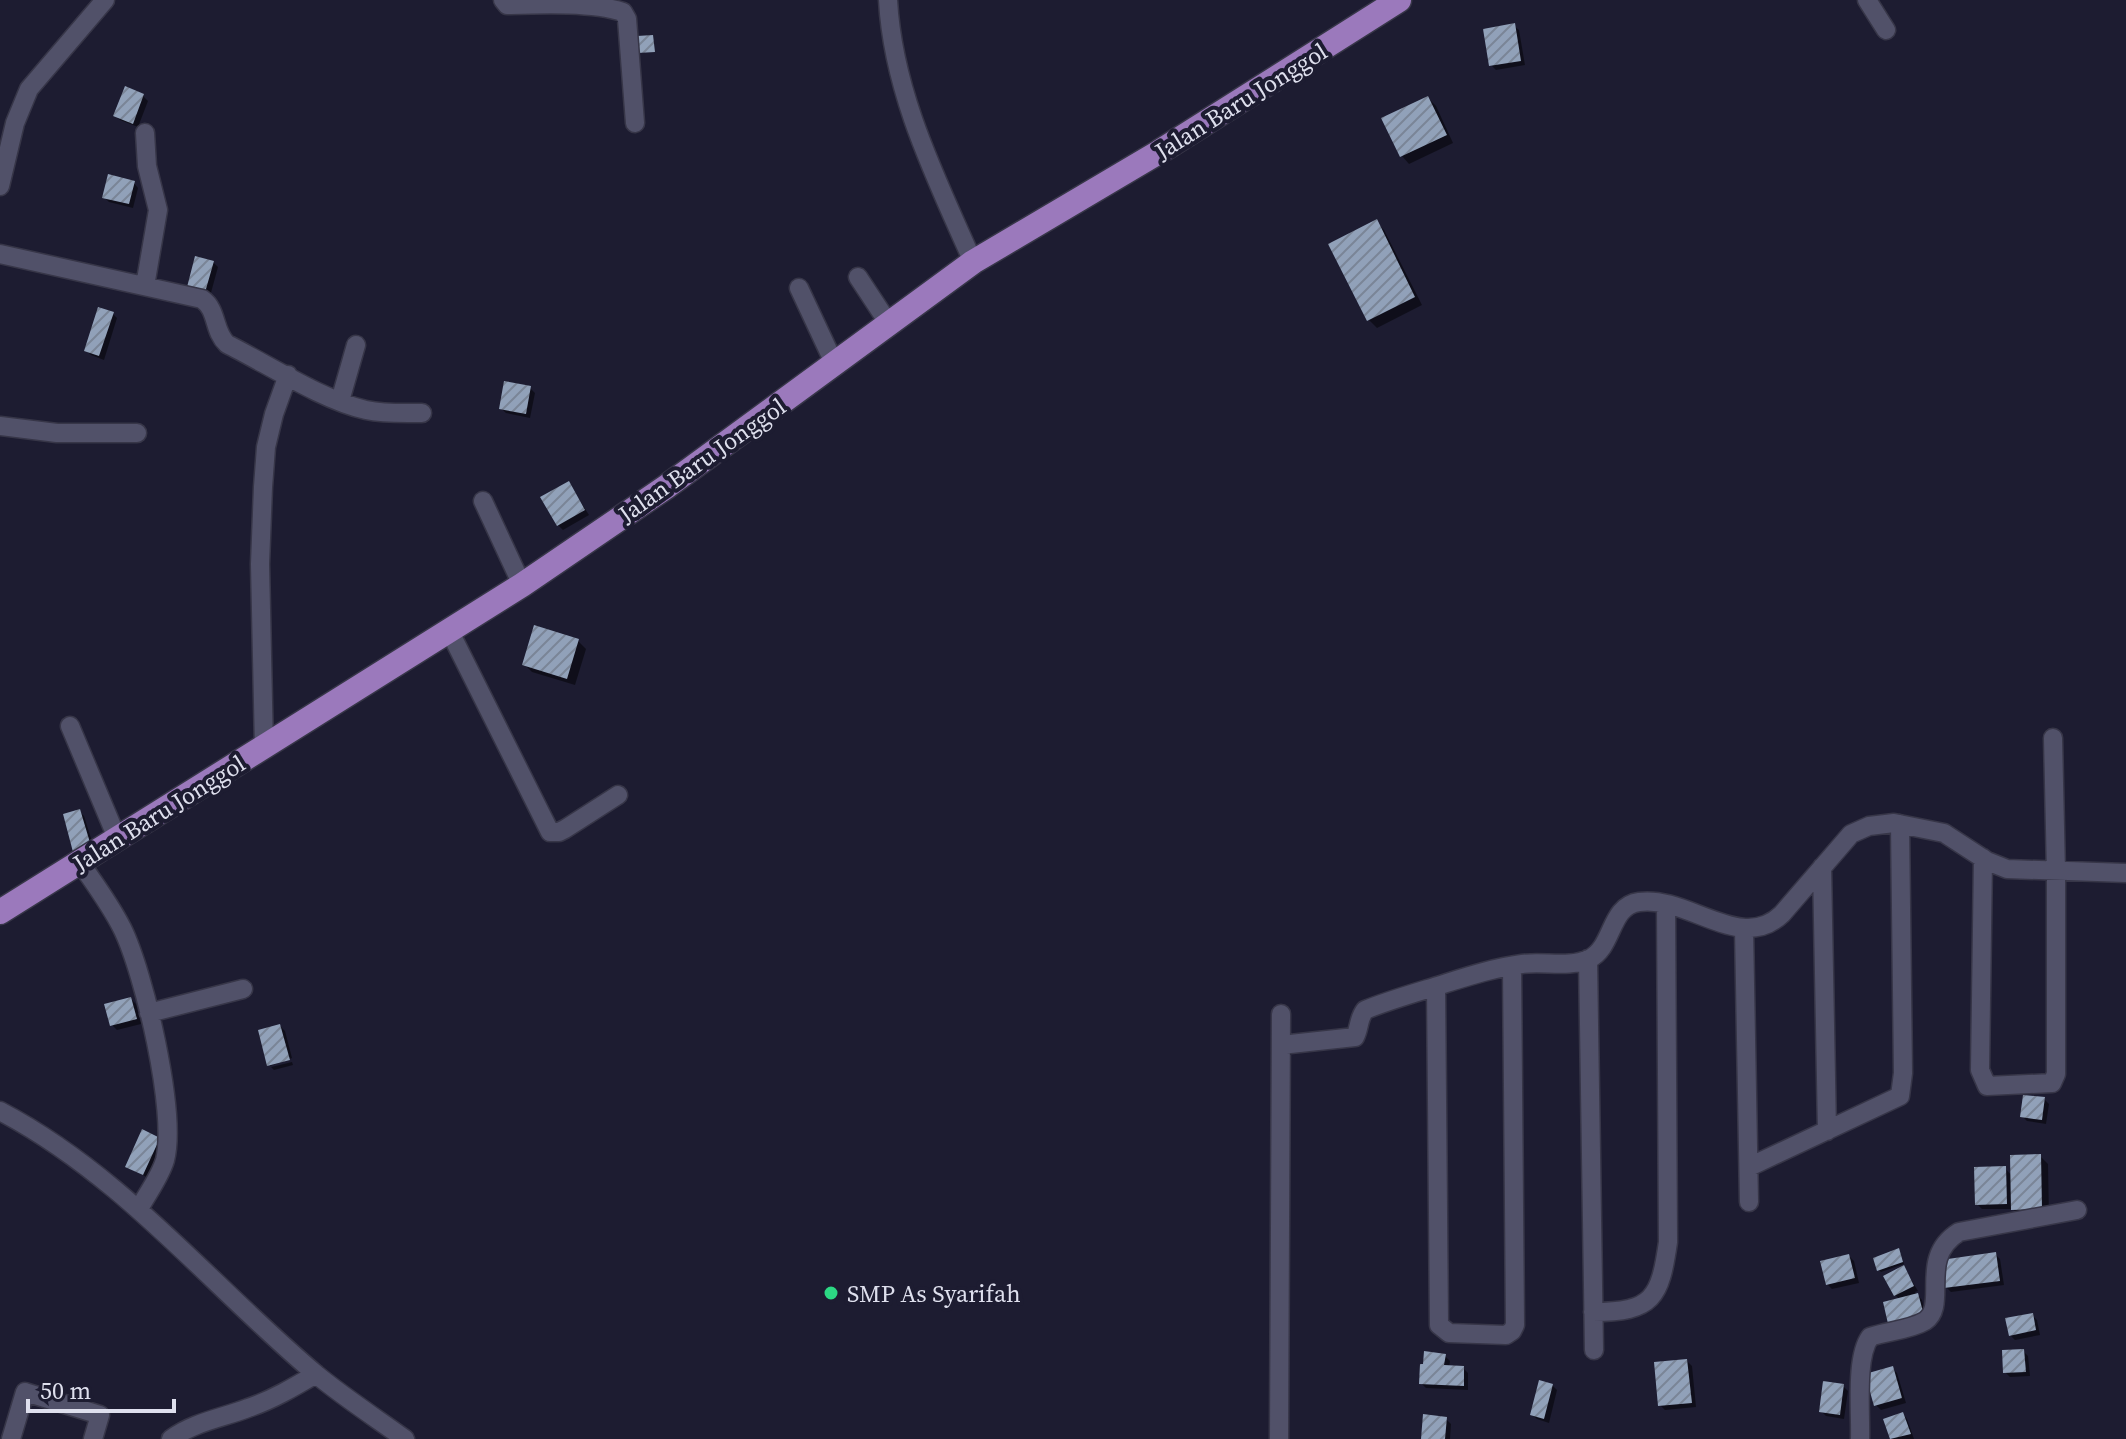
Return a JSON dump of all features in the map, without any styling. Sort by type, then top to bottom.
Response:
[{"type":"main road","name":"Jalan Baru Jonggol","points":[[0,912],[522,585],[666,487],[973,262],[1159,152],[1399,0]]},
{"type":"street","points":[[0,186],[15,123],[29,89],[105,0]]},
{"type":"street","points":[[503,0],[507,5],[550,4],[623,12],[627,19],[635,123]]},
{"type":"street","points":[[888,0],[894,55],[905,97],[973,262]]},
{"type":"street","points":[[1867,0],[1886,30]]},
{"type":"street","points":[[145,133],[147,166],[158,210],[145,286]]},
{"type":"street","points":[[0,254],[202,299],[210,304],[218,333],[227,344],[364,410],[386,414],[422,413]]},
{"type":"street","points":[[858,277],[889,324]]},
{"type":"street","points":[[799,288],[835,365]]},
{"type":"street","points":[[340,401],[356,345]]},
{"type":"street","points":[[264,748],[260,564],[263,487],[266,447],[288,375]]},
{"type":"street","points":[[0,426],[57,433],[137,433]]},
{"type":"street","points":[[483,501],[522,585]]},
{"type":"street","points":[[449,630],[550,832],[559,832],[618,795]]},
{"type":"street","points":[[70,726],[117,838]]},
{"type":"street","points":[[1983,858],[1980,1070],[1987,1086],[2052,1083],[2056,1074],[2053,738]]},
{"type":"street","points":[[1281,1045],[1355,1037],[1360,1028],[1359,1017],[1365,1010],[1436,987],[1512,966],[1588,959],[1605,943],[1622,910],[1639,902],[1666,904],[1744,929],[1771,924],[1851,834],[1860,829],[1900,824],[1944,833],[2007,869],[2126,873]]},
{"type":"street","points":[[1749,1167],[1895,1100],[1902,1089],[1900,824]]},
{"type":"street","points":[[79,861],[124,931],[149,1013],[163,1085],[169,1130],[164,1162],[139,1209]]},
{"type":"street","points":[[1822,867],[1827,1131]]},
{"type":"street","points":[[1593,1312],[1617,1312],[1650,1300],[1664,1272],[1668,1242],[1666,904]]},
{"type":"street","points":[[1744,929],[1749,1202]]},
{"type":"street","points":[[1588,959],[1594,1350]]},
{"type":"street","points":[[1436,987],[1439,1325],[1449,1333],[1506,1335],[1515,1325],[1512,966]]},
{"type":"street","points":[[149,1013],[243,989]]},
{"type":"street","points":[[1279,1439],[1281,1014]]},
{"type":"street","points":[[0,1111],[44,1135],[139,1209],[316,1374],[405,1439]]},
{"type":"street","points":[[1860,1439],[1861,1361],[1865,1343],[1870,1337],[1922,1323],[1931,1316],[1935,1303],[1938,1251],[1946,1240],[1959,1232],[2077,1210]]},
{"type":"street","points":[[171,1439],[195,1425],[278,1396],[316,1374]]},
{"type":"street","points":[[8,1433],[25,1392],[100,1415],[93,1439]]},
{"type":"building","points":[[1515,23],[1521,61],[1489,66],[1483,29]]},
{"type":"building","points":[[653,35],[655,52],[638,53],[637,36]]},
{"type":"building","points":[[125,86],[144,94],[133,124],[113,116]]},
{"type":"building","points":[[1428,96],[1447,135],[1400,157],[1381,118]]},
{"type":"building","points":[[108,174],[135,181],[129,204],[102,198]]},
{"type":"building","points":[[1377,219],[1415,297],[1367,321],[1328,244]]},
{"type":"building","points":[[195,256],[214,261],[204,296],[186,291]]},
{"type":"building","points":[[98,307],[114,312],[99,356],[84,351]]},
{"type":"building","points":[[504,381],[531,386],[526,414],[499,409]]},
{"type":"building","points":[[569,481],[585,510],[557,526],[540,497]]},
{"type":"building","points":[[534,625],[579,639],[567,679],[522,665]]},
{"type":"building","points":[[80,809],[91,846],[73,852],[63,814]]},
{"type":"building","points":[[131,997],[137,1019],[110,1026],[104,1004]]},
{"type":"building","points":[[280,1024],[290,1060],[267,1066],[258,1030]]},
{"type":"building","points":[[2023,1095],[2045,1097],[2042,1120],[2020,1117]]},
{"type":"building","points":[[142,1129],[160,1138],[143,1175],[125,1167]]},
{"type":"building","points":[[2041,1154],[2042,1209],[2011,1210],[2010,1155]]},
{"type":"building","points":[[2006,1166],[2007,1204],[1975,1205],[1974,1167]]},
{"type":"building","points":[[1899,1248],[1903,1262],[1877,1271],[1873,1258]]},
{"type":"building","points":[[1996,1252],[2000,1281],[1944,1288],[1941,1260]]},
{"type":"building","points":[[1849,1254],[1855,1278],[1826,1285],[1820,1261]]},
{"type":"building","points":[[1904,1265],[1914,1286],[1894,1296],[1883,1276]]},
{"type":"building","points":[[1918,1293],[1925,1319],[1889,1328],[1883,1302]]},
{"type":"building","points":[[2033,1313],[2036,1330],[2009,1336],[2005,1318]]},
{"type":"building","points":[[2024,1349],[2026,1372],[2003,1373],[2002,1350]]},
{"type":"building","points":[[1424,1351],[1446,1354],[1444,1365],[1464,1366],[1464,1386],[1419,1384]]},
{"type":"building","points":[[1687,1359],[1692,1403],[1658,1406],[1654,1362]]},
{"type":"building","points":[[1893,1366],[1902,1398],[1874,1406],[1865,1374]]},
{"type":"building","points":[[1539,1380],[1553,1384],[1544,1419],[1530,1415]]},
{"type":"building","points":[[1823,1381],[1844,1384],[1840,1415],[1819,1412]]},
{"type":"building","points":[[1903,1412],[1911,1434],[1890,1439],[1883,1419]]},
{"type":"building","points":[[1423,1414],[1447,1417],[1445,1439],[1421,1439]]},
{"type":"place","name":"SMP As Syarifah","points":[[831,1293]]}]
